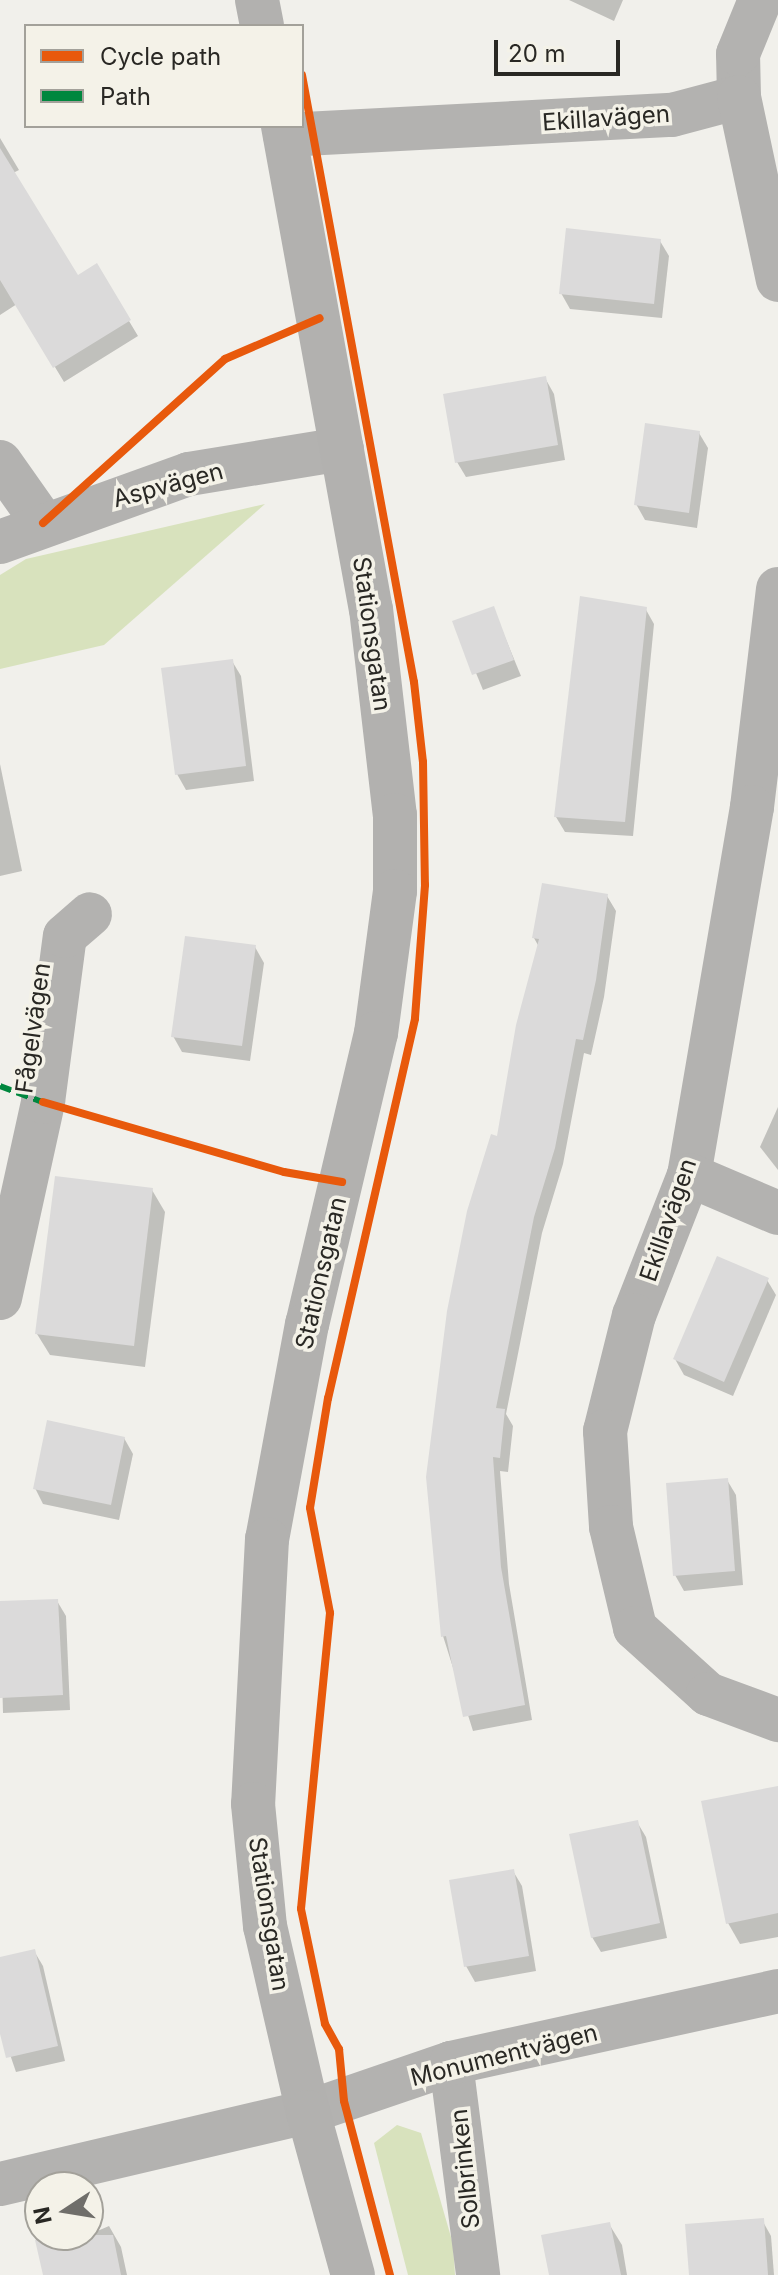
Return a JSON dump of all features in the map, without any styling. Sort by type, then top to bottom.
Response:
[{"type":"street","points":[[257,0],[262,24]]},
{"type":"street","points":[[760,0],[738,54],[739,97],[778,280]]},
{"type":"street","name":"Ekillavägen","points":[[284,130],[672,115],[739,97]]},
{"type":"street","name":"Stationsgatan","points":[[284,130],[371,609],[395,815],[395,891],[376,1033],[307,1324],[266,1554],[254,1775],[257,1861],[265,1926],[308,2112],[353,2275]]},
{"type":"street","name":"Aspvägen","points":[[0,542],[43,523],[189,474],[342,449]]},
{"type":"street","points":[[0,462],[43,523]]},
{"type":"street","name":"Ekillavägen","points":[[778,589],[765,813],[689,1175],[634,1315],[605,1431],[611,1527],[635,1628],[708,1694],[778,1720]]},
{"type":"street","name":"Fågelvägen","points":[[0,1298],[43,1102],[65,936],[90,914]]},
{"type":"street","points":[[689,1175],[778,1213]]},
{"type":"street","name":"Monumentvägen","points":[[0,2184],[308,2112],[451,2063],[778,1991]]},
{"type":"street","name":"Solbrinken","points":[[451,2063],[478,2275]]},
{"type":"green space","points":[[265,504],[104,645],[0,669],[0,575],[26,559]]},
{"type":"green space","points":[[397,2125],[421,2133],[453,2244],[455,2275],[408,2275],[374,2143]]},
{"type":"building","points":[[0,148],[78,275],[97,263],[131,320],[53,368],[0,280]]},
{"type":"building","points":[[566,228],[661,239],[654,304],[559,294]]},
{"type":"building","points":[[546,376],[558,445],[455,463],[443,394]]},
{"type":"building","points":[[645,423],[700,431],[689,513],[634,505]]},
{"type":"building","points":[[580,596],[647,607],[625,822],[554,817]]},
{"type":"building","points":[[494,606],[514,660],[472,675],[452,621]]},
{"type":"building","points":[[233,659],[246,766],[175,775],[161,668]]},
{"type":"building","points":[[542,883],[608,894],[596,980],[583,1040],[576,1039],[555,1148],[534,1217],[496,1408],[505,1409],[500,1458],[493,1457],[501,1567],[525,1705],[463,1717],[446,1636],[441,1637],[426,1477],[447,1311],[467,1211],[491,1134],[497,1136],[516,1025],[539,939],[532,938]]},
{"type":"building","points":[[185,936],[256,945],[242,1046],[171,1037]]},
{"type":"building","points":[[55,1176],[153,1188],[134,1346],[35,1334]]},
{"type":"building","points":[[717,1256],[769,1278],[724,1382],[673,1359]]},
{"type":"building","points":[[47,1420],[125,1437],[111,1505],[33,1489]]},
{"type":"building","points":[[728,1478],[735,1571],[673,1576],[666,1483]]},
{"type":"building","points":[[58,1599],[63,1695],[0,1698],[0,1601]]},
{"type":"building","points":[[778,1786],[778,1913],[726,1924],[701,1801]]},
{"type":"building","points":[[638,1820],[660,1923],[591,1938],[569,1834]]},
{"type":"building","points":[[514,1869],[529,1956],[464,1967],[449,1880]]},
{"type":"building","points":[[35,1949],[58,2046],[6,2058],[0,2034],[0,1957]]},
{"type":"building","points":[[764,2218],[768,2275],[689,2275],[685,2224]]},
{"type":"building","points":[[610,2222],[621,2275],[549,2275],[541,2235]]},
{"type":"building","points":[[104,2235],[113,2235],[121,2275],[43,2275],[38,2251],[104,2251]]},
{"type":"marked path","points":[[0,1086],[48,1104]]},
{"type":"cycle path","points":[[304,86],[414,682],[423,762],[425,885],[415,1019],[328,1398],[310,1508],[330,1613],[301,1909],[325,2024],[339,2049],[344,2101],[390,2275]]},
{"type":"cycle path","points":[[43,523],[225,359],[320,318]]},
{"type":"cycle path","points":[[43,1102],[284,1172],[342,1182]]}]
